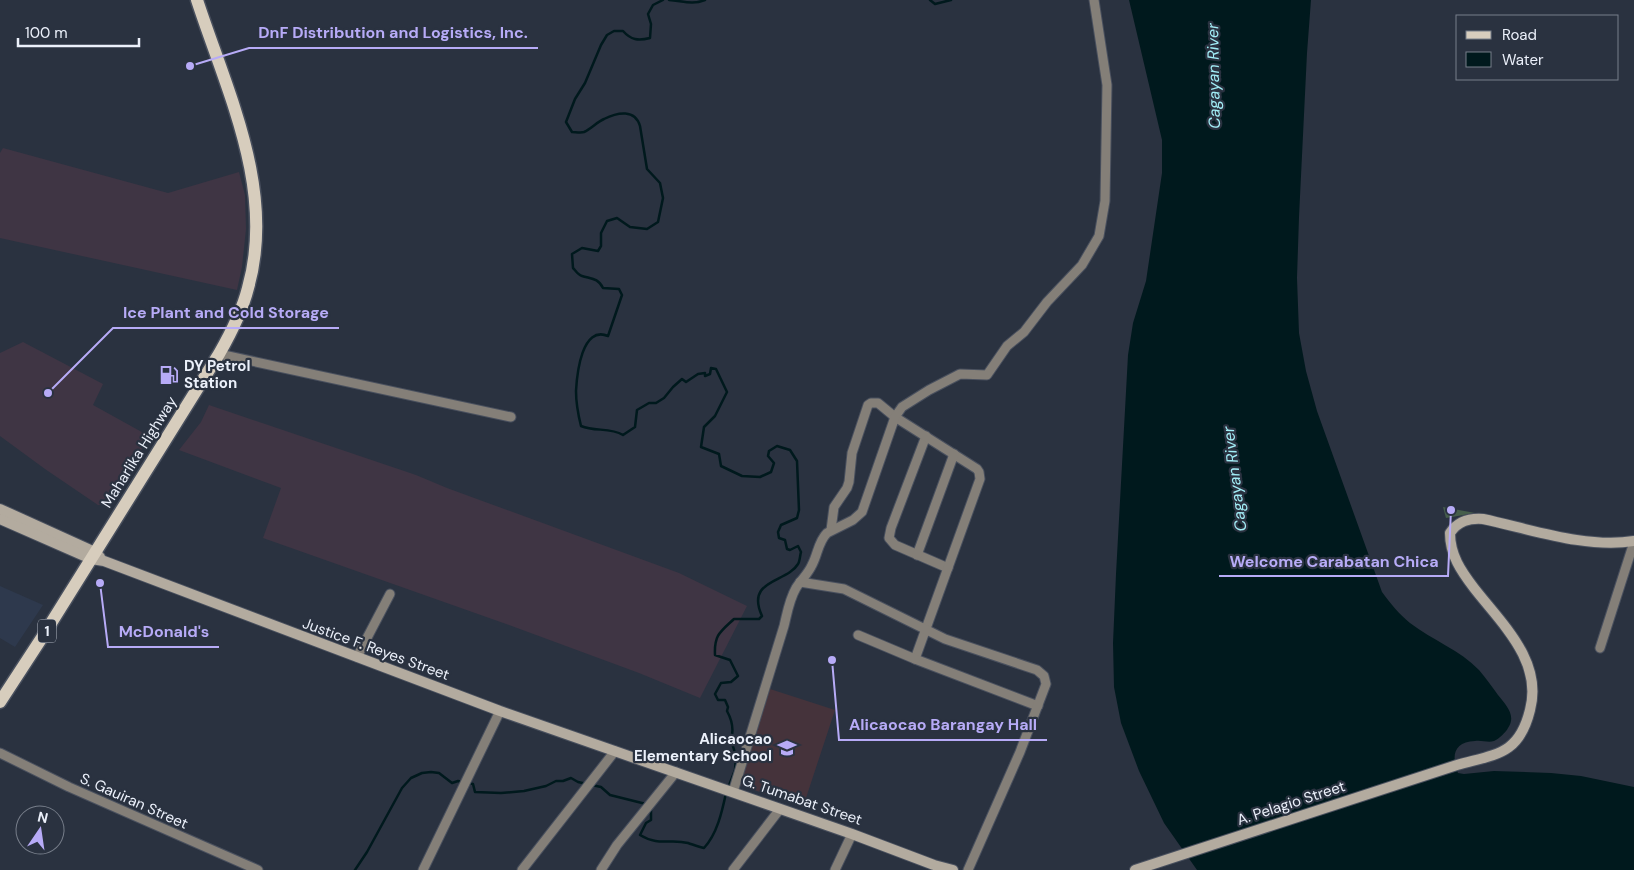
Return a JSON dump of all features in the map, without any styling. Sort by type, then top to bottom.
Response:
[{"type":"main road","name":"Maharlika Highway","points":[[0,702],[97,557],[219,354],[235,324],[248,288],[256,246],[257,218],[251,169],[198,0]]},
{"type":"main road","points":[[0,509],[97,557]]},
{"type":"main road","name":"A. Pelagio Street","points":[[1135,870],[1510,748],[1525,728],[1533,693],[1531,672],[1519,646],[1470,583],[1453,554],[1450,547],[1450,533],[1453,528],[1465,520],[1472,518],[1484,519],[1587,542],[1612,544],[1634,542]]},
{"type":"main road","points":[[0,519],[97,557]]},
{"type":"main road","name":"Justice F. Reyes Street","points":[[97,557],[500,711],[640,760]]},
{"type":"main road","name":"G. Tumabat Street","points":[[640,760],[852,834],[934,865],[953,870]]},
{"type":"street","points":[[729,791],[784,626],[790,602],[800,582],[814,563],[820,542],[827,533],[853,520],[862,512],[895,416],[902,407],[960,374],[987,375],[1007,346],[1024,332],[1047,302],[1082,265],[1099,236],[1105,201],[1107,85],[1094,0]]},
{"type":"street","points":[[219,354],[511,418]]},
{"type":"street","points":[[832,530],[834,507],[847,488],[852,453],[868,405],[874,402],[979,472],[980,479],[915,659]]},
{"type":"street","points":[[926,436],[890,532],[891,542],[948,568]]},
{"type":"street","points":[[917,554],[954,454]]},
{"type":"street","points":[[1600,648],[1634,542]]},
{"type":"street","points":[[800,582],[844,589],[944,640],[1041,672],[1044,676],[1046,684],[1020,752],[968,870]]},
{"type":"street","points":[[357,657],[390,594]]},
{"type":"street","points":[[858,635],[1038,706]]},
{"type":"street","points":[[423,870],[500,711]]},
{"type":"street","points":[[522,870],[615,751]]},
{"type":"street","name":"S. Gauiran Street","points":[[0,753],[69,787],[258,870]]},
{"type":"street","points":[[601,870],[617,845],[676,772]]},
{"type":"street","points":[[733,870],[780,809]]},
{"type":"street","points":[[835,870],[852,834]]},
{"type":"shaded area","points":[[3,148],[168,193],[239,172],[245,195],[246,229],[242,267],[237,290],[0,238],[0,153]]},
{"type":"shaded area","points":[[23,342],[103,384],[93,405],[149,436],[111,505],[98,505],[0,436],[0,353]]},
{"type":"shaded area","points":[[209,405],[416,475],[679,573],[747,606],[700,698],[639,673],[509,625],[263,538],[281,488],[179,450],[201,422]]},
{"type":"shaded area","points":[[0,586],[43,605],[15,647],[0,638]]},
{"type":"shaded area","name":"Alicaocao Elementary School","points":[[770,689],[835,710],[803,807],[740,785]]},
{"type":"green space","points":[[1443,507],[1475,513],[1446,518]]},
{"type":"water","name":"Cagayan River","points":[[1129,0],[1311,0],[1299,217],[1297,278],[1299,333],[1306,371],[1317,411],[1382,592],[1395,609],[1410,623],[1455,651],[1479,670],[1511,714],[1510,723],[1506,731],[1498,739],[1492,742],[1468,742],[1459,747],[1455,755],[1458,773],[1494,771],[1551,773],[1581,776],[1634,787],[1634,870],[1197,870],[1164,823],[1139,771],[1121,723],[1114,687],[1113,643],[1128,355],[1133,323],[1146,281],[1162,173],[1162,140]]},
{"type":"waterway","points":[[663,0],[653,5],[648,14],[651,24],[650,38],[635,39],[623,31],[614,31],[607,35],[585,83],[575,99],[566,122],[572,132],[584,132],[601,120],[615,115],[625,113],[634,117],[640,126],[647,169],[660,183],[663,198],[658,222],[647,229],[630,227],[617,218],[607,221],[601,233],[601,246],[598,251],[582,248],[572,254],[573,268],[578,274],[592,278],[603,288],[619,289],[622,295],[608,336],[599,334],[592,337],[583,353],[578,373],[576,399],[581,426],[613,431],[623,435],[635,427],[637,410],[649,403],[656,403],[664,398],[682,379],[686,382],[698,374],[705,373],[705,376],[710,374],[711,368],[716,369],[727,392],[715,416],[704,427],[701,447],[719,454],[721,466],[742,476],[760,477],[771,472],[774,463],[768,456],[769,451],[777,446],[790,450],[797,461],[799,510],[797,518],[781,525],[778,532],[779,538],[785,540],[787,549],[790,550],[798,546],[801,552],[799,563],[793,570],[763,588],[759,595],[758,604],[762,616],[759,619],[734,619],[717,638],[715,655],[730,660],[738,676],[731,682],[721,683],[715,694],[718,700],[725,700],[732,725],[731,740],[736,756],[735,770],[728,788]]},
{"type":"waterway","points":[[669,0],[692,2],[705,0]]},
{"type":"waterway","points":[[930,0],[935,4],[951,0]]},
{"type":"waterway","points":[[355,870],[402,788],[411,778],[422,773],[439,773],[452,783],[458,781],[473,784],[475,792],[501,793],[524,791],[571,778],[578,782],[601,787],[610,795],[646,804],[651,809],[651,820],[646,823],[640,835],[647,839],[688,843],[704,848],[716,829],[726,793]]},
{"type":"place","name":"DnF Distribution and Logistics, Inc.","points":[[190,66]]},
{"type":"place","name":"DY Petrol Station","points":[[169,375]]},
{"type":"place","name":"Ice Plant and Cold Storage","points":[[48,393]]},
{"type":"place","name":"Welcome Carabatan Chica","points":[[1451,510]]},
{"type":"place","name":"McDonald's","points":[[100,583]]},
{"type":"place","name":"Alicaocao Barangay Hall","points":[[832,660]]},
{"type":"place","name":"Alicaocao Elementary School","points":[[787,748]]}]
